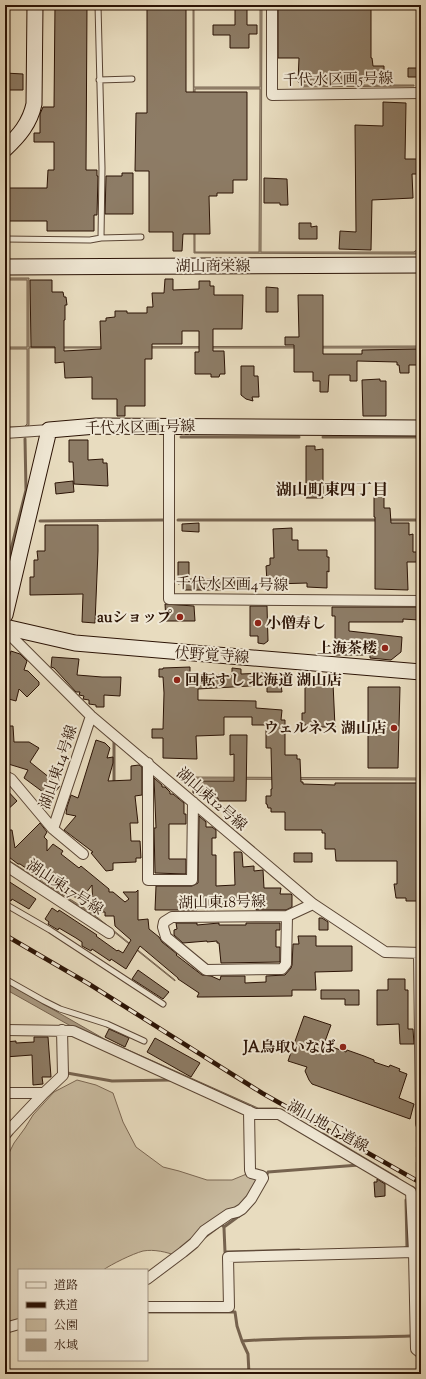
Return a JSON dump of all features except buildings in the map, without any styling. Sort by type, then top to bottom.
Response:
[{"type":"street","points":[[5,149],[19,135],[28,123],[32,114],[34,104],[35,5]]},
{"type":"street","name":"千代水区画5号線","points":[[272,5],[272,94],[421,92]]},
{"type":"street","name":"湖山商栄線","points":[[5,267],[421,265]]},
{"type":"street","name":"千代水区画1号線","points":[[49,430],[96,426],[421,428]]},
{"type":"street","name":"千代水区画4号線","points":[[169,426],[169,599],[421,601]]},
{"type":"street","points":[[5,433],[49,430],[5,615]]},
{"type":"street","name":"伏野覚寺線","points":[[5,629],[75,644],[421,672]]},
{"type":"street","name":"湖山東12号線","points":[[5,629],[91,716],[313,904],[385,952],[420,953]]},
{"type":"street","name":"湖山東14号線","points":[[53,829],[91,716]]},
{"type":"street","points":[[148,763],[148,880],[192,880],[193,802]]},
{"type":"street","name":"湖山東14号線","points":[[5,776],[11,779],[53,829]]},
{"type":"street","points":[[53,829],[83,854]]},
{"type":"street","name":"湖山東17号線","points":[[5,866],[109,933]]},
{"type":"street","name":"湖山東18号線","points":[[287,916],[286,964],[282,969],[206,970],[166,937],[163,927],[164,922],[172,917],[287,916],[313,904]]},
{"type":"street","points":[[420,953],[421,1124]]},
{"type":"street","name":"湖山地下道線","points":[[5,1030],[73,1031],[255,1114],[280,1114],[411,1192],[421,1200]]},
{"type":"street","points":[[5,1135],[63,1075],[62,1030]]},
{"type":"street","points":[[5,1093],[44,1093]]},
{"type":"street","points":[[148,1278],[194,1243],[204,1231],[229,1214],[242,1209],[251,1199],[263,1178],[262,1176],[251,1173],[250,1170],[250,1111]]},
{"type":"street","points":[[411,1192],[416,1349],[421,1353]]},
{"type":"street","points":[[421,1200],[421,1320]]},
{"type":"street","points":[[148,1307],[229,1307],[228,1257],[414,1252]]},
{"type":"street","points":[[5,1328],[18,1324]]},
{"type":"lane","points":[[98,5],[102,168],[101,238]]},
{"type":"lane","points":[[99,80],[132,79]]},
{"type":"lane","points":[[5,239],[90,240],[101,238],[141,237]]},
{"type":"lane","points":[[5,904],[50,930],[163,1004]]},
{"type":"lane","points":[[5,979],[60,1009],[107,1024],[144,1041]]},
{"type":"green space","points":[[77,1080],[96,1085],[113,1093],[123,1122],[136,1147],[163,1167],[207,1180],[232,1180],[249,1173],[260,1177],[250,1199],[177,1256],[160,1251],[147,1250],[138,1252],[105,1269],[18,1269],[18,1320],[10,1321],[5,1316],[5,1177],[8,1155],[14,1143],[33,1115],[54,1092]]},
{"type":"water","points":[[193,5],[194,87],[260,87],[260,5],[262,5],[261,252],[414,252],[420,248],[416,254],[194,253]],"holes":[[[195,89],[260,89],[259,252],[195,252]]]},
{"type":"water","points":[[300,85],[414,85],[414,86],[300,87]]},
{"type":"water","points":[[5,278],[29,278],[29,347],[419,346],[419,348],[29,348],[29,425],[25,428],[5,429],[5,427],[24,427],[27,424],[27,349],[5,349],[5,347],[27,347],[27,280],[5,280]]},
{"type":"water","points":[[188,777],[421,778],[421,780],[187,779]]},
{"type":"water","points":[[5,858],[92,913],[175,981],[93,915]]},
{"type":"water","points":[[5,982],[106,1040],[258,1108],[277,1108],[282,1111],[258,1112],[69,1025],[5,989]]},
{"type":"waterway","points":[[181,437],[299,437]]},
{"type":"waterway","points":[[323,437],[421,437]]},
{"type":"waterway","points":[[6,569],[26,490],[25,439]]},
{"type":"waterway","points":[[40,521],[163,520]]},
{"type":"waterway","points":[[178,520],[377,520]]},
{"type":"waterway","points":[[387,520],[421,520]]},
{"type":"waterway","points":[[114,740],[114,783]]},
{"type":"waterway","points":[[67,1073],[112,1081],[172,1080]]},
{"type":"waterway","points":[[323,1134],[397,1178]]},
{"type":"waterway","points":[[266,1177],[268,1172],[359,1165]]},
{"type":"waterway","name":"湖山地下道線","points":[[412,1187],[421,1193]]},
{"type":"waterway","points":[[405,1248],[407,1248],[406,1200]]},
{"type":"waterway","points":[[224,1227],[239,1216]]},
{"type":"waterway","points":[[202,1239],[222,1224],[223,1226]]},
{"type":"waterway","points":[[224,1228],[225,1252],[299,1250]]},
{"type":"waterway","points":[[148,1312],[235,1312],[237,1326],[248,1354],[249,1374]]},
{"type":"waterway","points":[[242,1341],[410,1336]]},
{"type":"tunnel","points":[[420,1202],[421,1124]]},
{"type":"railway","points":[[5,935],[89,984],[262,1093],[421,1183]]},
{"type":"place","name":"auショップ","points":[[180,617]]},
{"type":"place","name":"小僧寿し","points":[[258,623]]},
{"type":"place","name":"上海茶楼","points":[[385,648]]},
{"type":"place","name":"回転すし 北海道 湖山店","points":[[177,680]]},
{"type":"place","name":"ウェルネス 湖山店","points":[[394,728]]},
{"type":"place","name":"JA鳥取いなば","points":[[343,1047]]},
{"type":"district","name":"湖山町東四丁目","points":[[332,489]]}]
